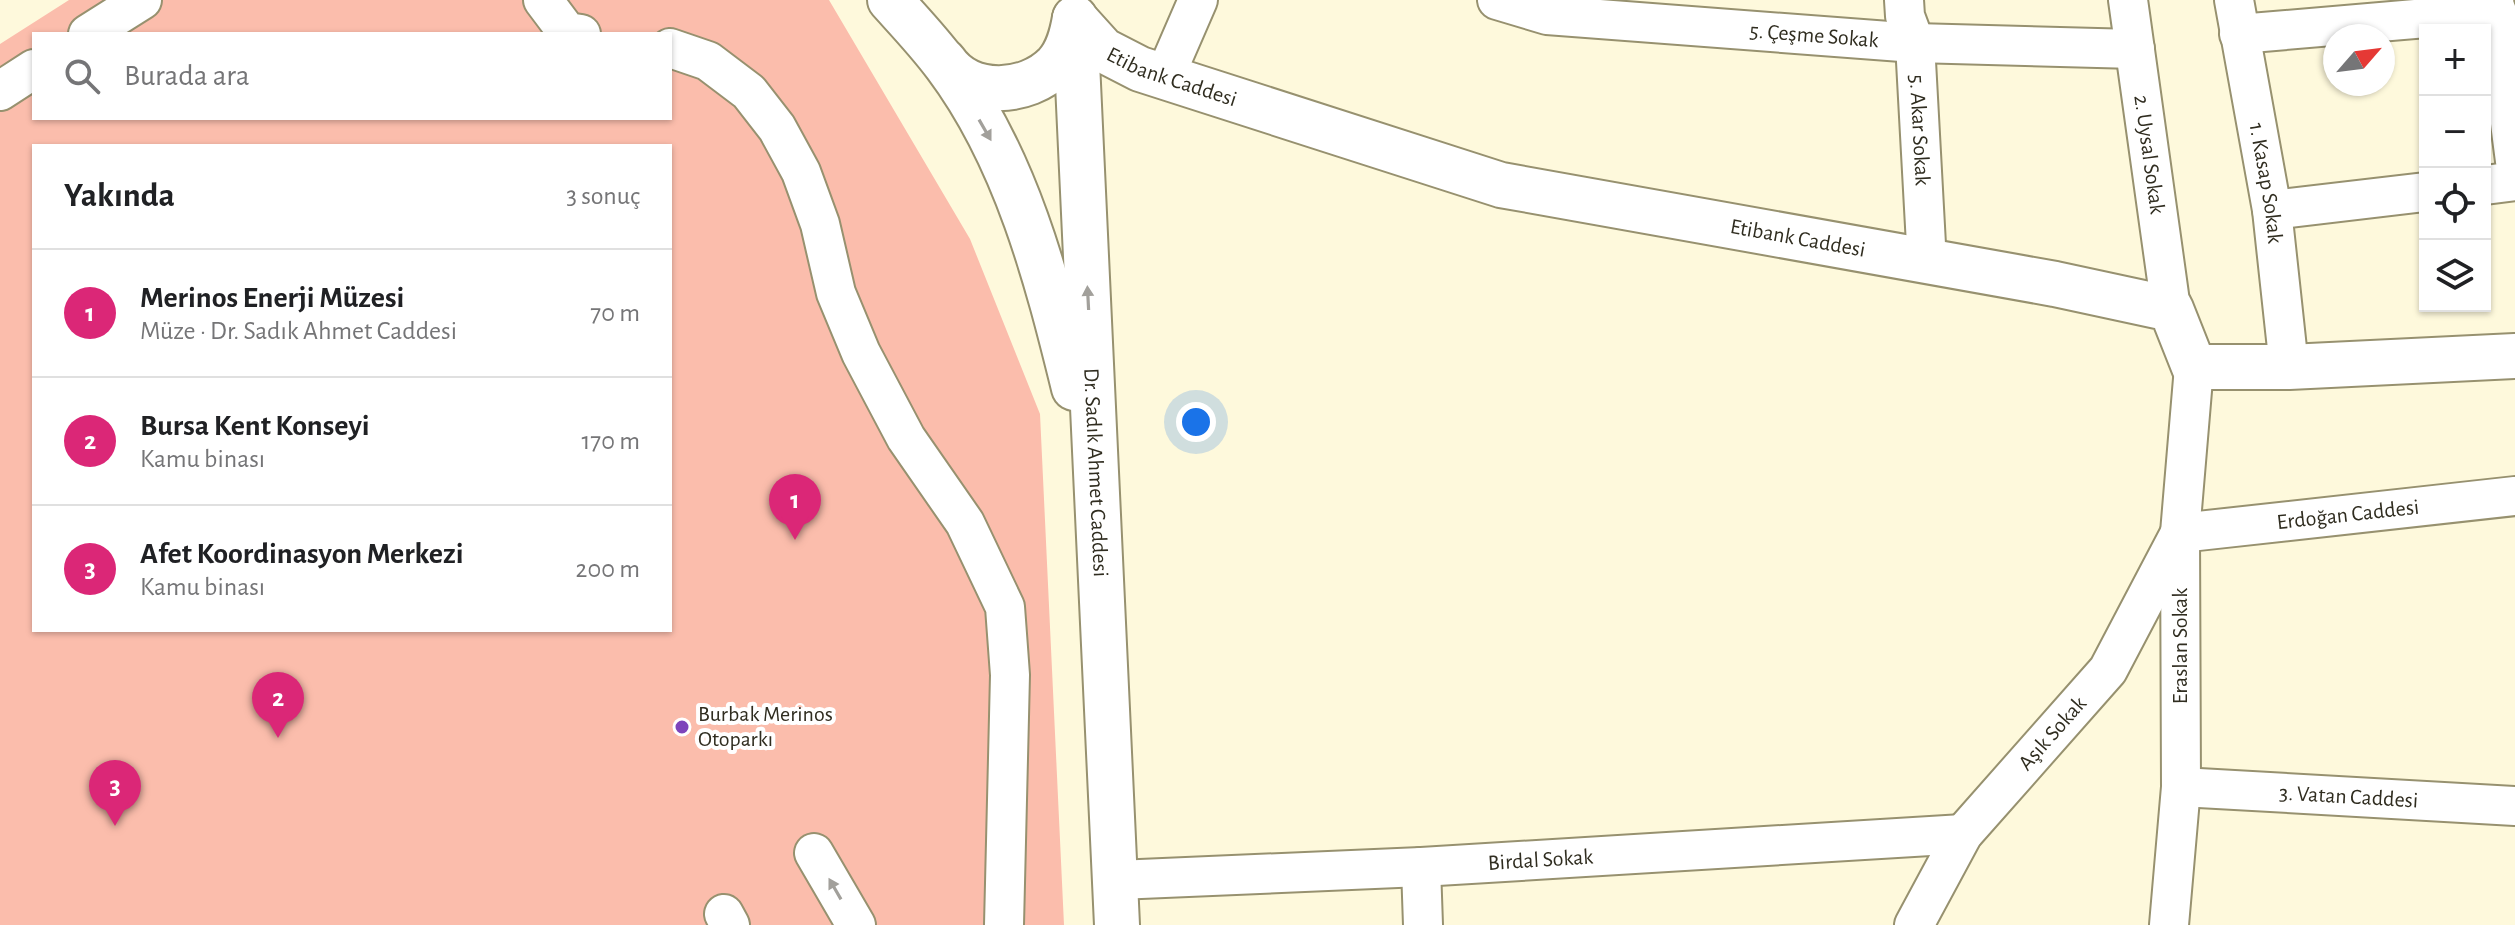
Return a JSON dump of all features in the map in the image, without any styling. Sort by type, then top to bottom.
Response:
[{"type":"main road","points":[[890,0],[947,66],[967,81],[990,88],[1015,88],[1037,80],[1057,64],[1070,43],[1075,9]]},
{"type":"main road","points":[[928,0],[930,34],[995,147],[1046,277],[1098,488]]},
{"type":"main road","name":"Etibank Caddesi","points":[[1075,9],[1103,50],[1140,69],[1501,185],[2055,284],[2171,309]]},
{"type":"main road","name":"Dr. Sadık Ahmet Caddesi","points":[[1075,9],[1117,925]]},
{"type":"main road","points":[[2171,309],[2194,367],[2289,367],[2515,356]]},
{"type":"street","points":[[91,32],[142,0]]},
{"type":"street","points":[[543,0],[567,32]]},
{"type":"street","points":[[1165,76],[1198,0]]},
{"type":"street","name":"5. Çeşme Sokak","points":[[1497,0],[1547,15],[1915,43],[2135,49]]},
{"type":"street","name":"5. Akar Sokak","points":[[1904,0],[1905,16],[1915,43],[1927,263]]},
{"type":"street","name":"2. Uysal Sokak","points":[[2128,0],[2171,309]]},
{"type":"street","points":[[2237,17],[2496,6],[2515,161]]},
{"type":"street","name":"1. Kasap Sokak","points":[[2237,17],[2272,210],[2289,367]]},
{"type":"street","points":[[672,49],[708,61],[749,92],[777,128],[801,172],[820,224],[836,293],[861,353],[906,438],[965,523],[1005,607],[1010,675],[1004,925]]},
{"type":"street","points":[[0,91],[32,70]]},
{"type":"street","points":[[2491,184],[2515,181]]},
{"type":"street","points":[[2272,210],[2419,193]]},
{"type":"street","name":"Eraslan Sokak","points":[[2169,925],[2181,787],[2180,533],[2194,367]]},
{"type":"street","name":"Erdoğan Caddesi","points":[[2180,533],[2515,496]]},
{"type":"street","name":"Aşık Sokak","points":[[1914,925],[1963,834],[2108,670],[2180,533]]},
{"type":"street","name":"3. Vatan Caddesi","points":[[2181,787],[2515,806]]},
{"type":"street","name":"Birdal Sokak","points":[[1117,880],[1421,867],[1963,834]]},
{"type":"street","points":[[814,853],[856,925]]},
{"type":"street","points":[[1421,867],[1423,925]]},
{"type":"shaded area","points":[[69,0],[829,0],[970,239],[1040,414],[1064,925],[0,925],[0,44]]},
{"type":"place","name":"Merinos Enerji Müzesi","points":[[795,540]]},
{"type":"place","name":"Burbak Merinos Otoparkı","points":[[682,727]]},
{"type":"place","name":"Bursa Kent Konseyi","points":[[278,738]]},
{"type":"place","name":"Afet Koordinasyon Merkezi","points":[[115,826]]}]
